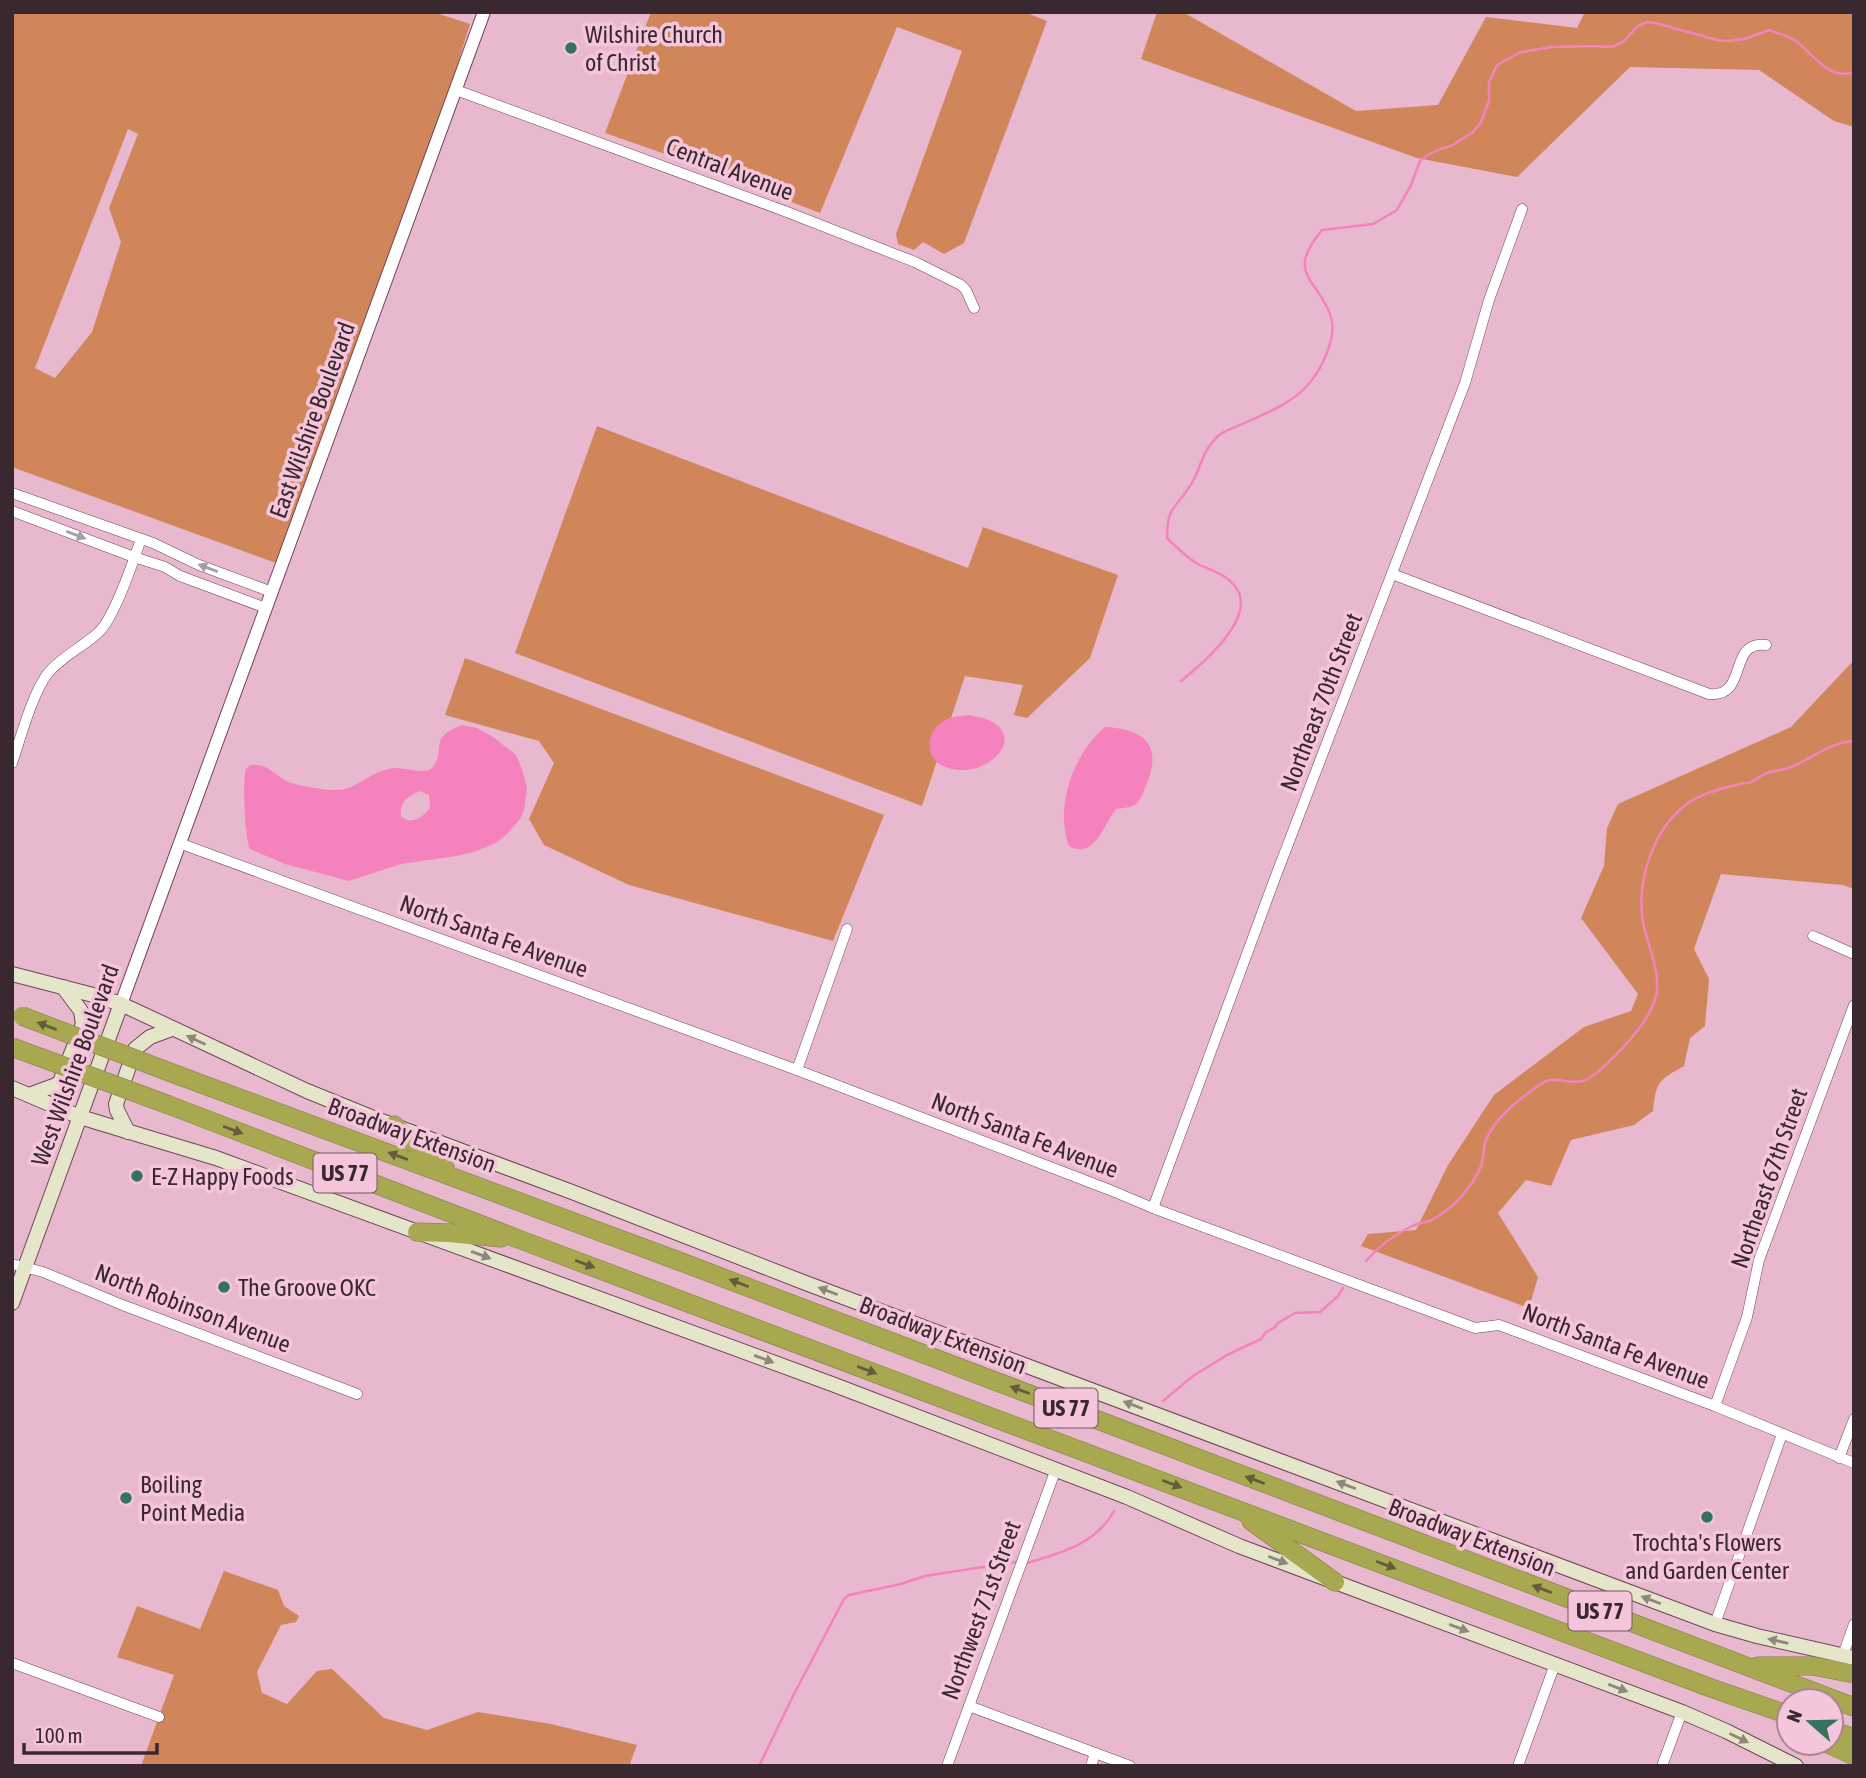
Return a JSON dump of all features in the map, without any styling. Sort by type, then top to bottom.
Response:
[{"type":"highway","name":"Broadway Extension","points":[[17,1015],[676,1259],[1854,1707]]},
{"type":"highway","name":"US 77","points":[[12,1047],[1775,1710]]},
{"type":"highway","points":[[394,1125],[462,1180]]},
{"type":"highway","points":[[417,1232],[521,1240]]},
{"type":"highway","points":[[1231,1507],[1335,1582]]},
{"type":"highway","points":[[1744,1666],[1813,1666],[1854,1674]]},
{"type":"highway","points":[[1711,1688],[1775,1718]]},
{"type":"main road","name":"Broadway Extension","points":[[12,974],[121,1004],[307,1091],[394,1125],[1714,1624],[1848,1657]]},
{"type":"main road","points":[[29,1095],[60,1082],[83,1024],[81,1011],[63,987]]},
{"type":"main road","name":"West Wilshire Boulevard","points":[[12,1303],[19,1266],[80,1117],[121,1004]]},
{"type":"main road","points":[[128,1132],[116,1104],[135,1048],[150,1037],[173,1029]]},
{"type":"main road","points":[[12,1087],[80,1117],[216,1158],[1056,1469],[1239,1545],[1682,1712],[1796,1766]]},
{"type":"street","name":"East Wilshire Boulevard","points":[[179,843],[484,12]]},
{"type":"street","name":"Central Avenue","points":[[456,90],[778,208],[915,262],[961,285],[967,290],[974,307]]},
{"type":"street","name":"Northeast 70th Street","points":[[1153,1208],[1275,878],[1465,383],[1489,300],[1522,209]]},
{"type":"street","points":[[12,493],[170,550],[199,565],[272,592]]},
{"type":"street","points":[[12,511],[165,567],[180,576],[266,608]]},
{"type":"street","points":[[12,763],[47,674],[59,661],[99,632],[111,614],[141,539]]},
{"type":"street","points":[[1392,574],[1709,694],[1717,695],[1726,691],[1733,683],[1745,651],[1758,644],[1766,645]]},
{"type":"street","name":"North Santa Fe Avenue","points":[[179,843],[797,1070],[1153,1208],[1475,1328],[1499,1325],[1715,1406],[1854,1463]]},
{"type":"street","name":"West Wilshire Boulevard","points":[[121,1004],[179,843]]},
{"type":"street","points":[[797,1070],[847,929]]},
{"type":"street","points":[[1813,936],[1854,954]]},
{"type":"street","name":"Northeast 67th Street","points":[[1715,1406],[1747,1317],[1759,1260],[1854,1005]]},
{"type":"street","name":"North Robinson Avenue","points":[[19,1266],[43,1272],[357,1394]]},
{"type":"street","points":[[1839,1458],[1854,1419]]},
{"type":"street","points":[[1714,1624],[1782,1434]]},
{"type":"street","name":"Northwest 71st Street","points":[[947,1766],[1056,1469]]},
{"type":"street","points":[[1848,1657],[1854,1624]]},
{"type":"street","points":[[12,1664],[159,1717]]},
{"type":"street","points":[[1518,1766],[1555,1664]]},
{"type":"street","points":[[969,1706],[1130,1766]]},
{"type":"street","points":[[1662,1766],[1682,1712]]},
{"type":"street","points":[[1091,1766],[1095,1753]]},
{"type":"shaded area","points":[[12,12],[433,12],[470,24],[450,88],[276,563],[12,467]],"holes":[[[128,129],[138,134],[109,208],[121,242],[92,332],[55,378],[35,368]]]},
{"type":"shaded area","points":[[651,12],[1025,12],[1047,21],[964,243],[944,254],[923,242],[914,250],[898,244],[896,234],[962,51],[897,27],[820,213],[605,133]]},
{"type":"shaded area","points":[[1157,12],[1183,12],[1356,111],[1438,105],[1486,17],[1577,28],[1585,12],[1854,12],[1854,127],[1834,121],[1759,70],[1630,67],[1517,177],[1417,158],[1141,59]]},
{"type":"shaded area","points":[[597,426],[968,568],[983,527],[1118,575],[1090,658],[1027,718],[1014,715],[1023,685],[965,676],[922,806],[515,653]]},
{"type":"shaded area","points":[[465,658],[884,815],[833,941],[629,885],[544,845],[529,819],[554,763],[539,741],[445,715]]},
{"type":"shaded area","points":[[1854,660],[1854,889],[1843,885],[1721,874],[1694,949],[1709,979],[1705,1026],[1690,1038],[1684,1066],[1660,1082],[1653,1111],[1634,1125],[1571,1140],[1551,1186],[1526,1180],[1498,1213],[1538,1277],[1529,1308],[1361,1246],[1368,1234],[1416,1230],[1448,1165],[1494,1095],[1584,1027],[1631,1011],[1638,994],[1581,918],[1604,866],[1607,828],[1618,804],[1791,727]]},
{"type":"shaded area","points":[[970,715],[986,719],[999,727],[1004,737],[1003,747],[996,757],[972,769],[956,770],[941,765],[930,749],[934,730],[947,719]]},
{"type":"shaded area","points":[[462,725],[477,728],[516,755],[522,769],[527,788],[524,810],[520,819],[496,843],[456,856],[401,864],[349,881],[285,864],[250,849],[244,796],[246,769],[250,765],[267,768],[295,784],[319,789],[349,788],[388,769],[431,769],[436,762],[441,740],[451,730]],"holes":[[[420,791],[429,795],[430,808],[420,818],[409,820],[401,816],[401,807],[408,797]]]},
{"type":"shaded area","points":[[1105,727],[1132,732],[1148,743],[1152,752],[1150,774],[1137,803],[1116,809],[1092,845],[1078,849],[1069,846],[1065,830],[1066,798],[1070,781],[1084,751]]},
{"type":"shaded area","points":[[224,1571],[278,1590],[284,1606],[299,1616],[296,1622],[281,1625],[257,1672],[262,1693],[287,1704],[317,1671],[332,1669],[384,1718],[427,1730],[478,1712],[551,1724],[637,1745],[629,1766],[141,1766],[174,1675],[117,1657],[137,1606],[200,1629]]},
{"type":"waterway","points":[[1181,681],[1226,638],[1240,610],[1240,597],[1230,581],[1192,560],[1167,538],[1170,514],[1190,486],[1204,455],[1218,436],[1292,399],[1306,387],[1323,363],[1330,343],[1332,323],[1324,301],[1307,274],[1306,256],[1311,245],[1322,230],[1373,224],[1397,210],[1420,161],[1473,132],[1481,122],[1489,101],[1489,82],[1497,65],[1521,52],[1552,47],[1612,47],[1623,42],[1638,26],[1647,22],[1727,41],[1745,39],[1769,30],[1796,41],[1829,70],[1845,74],[1854,72]]},
{"type":"waterway","points":[[1366,1261],[1393,1237],[1412,1226],[1432,1220],[1458,1200],[1479,1170],[1490,1132],[1517,1102],[1546,1081],[1576,1082],[1588,1079],[1609,1062],[1641,1026],[1654,1003],[1657,990],[1655,964],[1643,922],[1642,890],[1656,842],[1675,815],[1687,804],[1704,795],[1749,783],[1767,773],[1791,767],[1837,744],[1854,741]]},
{"type":"waterway","points":[[1163,1401],[1193,1376],[1227,1355],[1261,1339],[1266,1332],[1295,1313],[1320,1312],[1343,1288]]},
{"type":"waterway","points":[[1027,1563],[1077,1546],[1098,1532],[1114,1511]]},
{"type":"waterway","points":[[759,1766],[844,1599],[849,1595],[925,1576],[1015,1562]]},
{"type":"place","name":"Wilshire Church of Christ","points":[[571,48]]},
{"type":"place","name":"E-Z Happy Foods","points":[[137,1176]]},
{"type":"place","name":"The Groove OKC","points":[[224,1287]]},
{"type":"place","name":"Boiling Point Media","points":[[126,1498]]},
{"type":"place","name":"Trochta's Flowers and Garden Center","points":[[1707,1517]]}]
